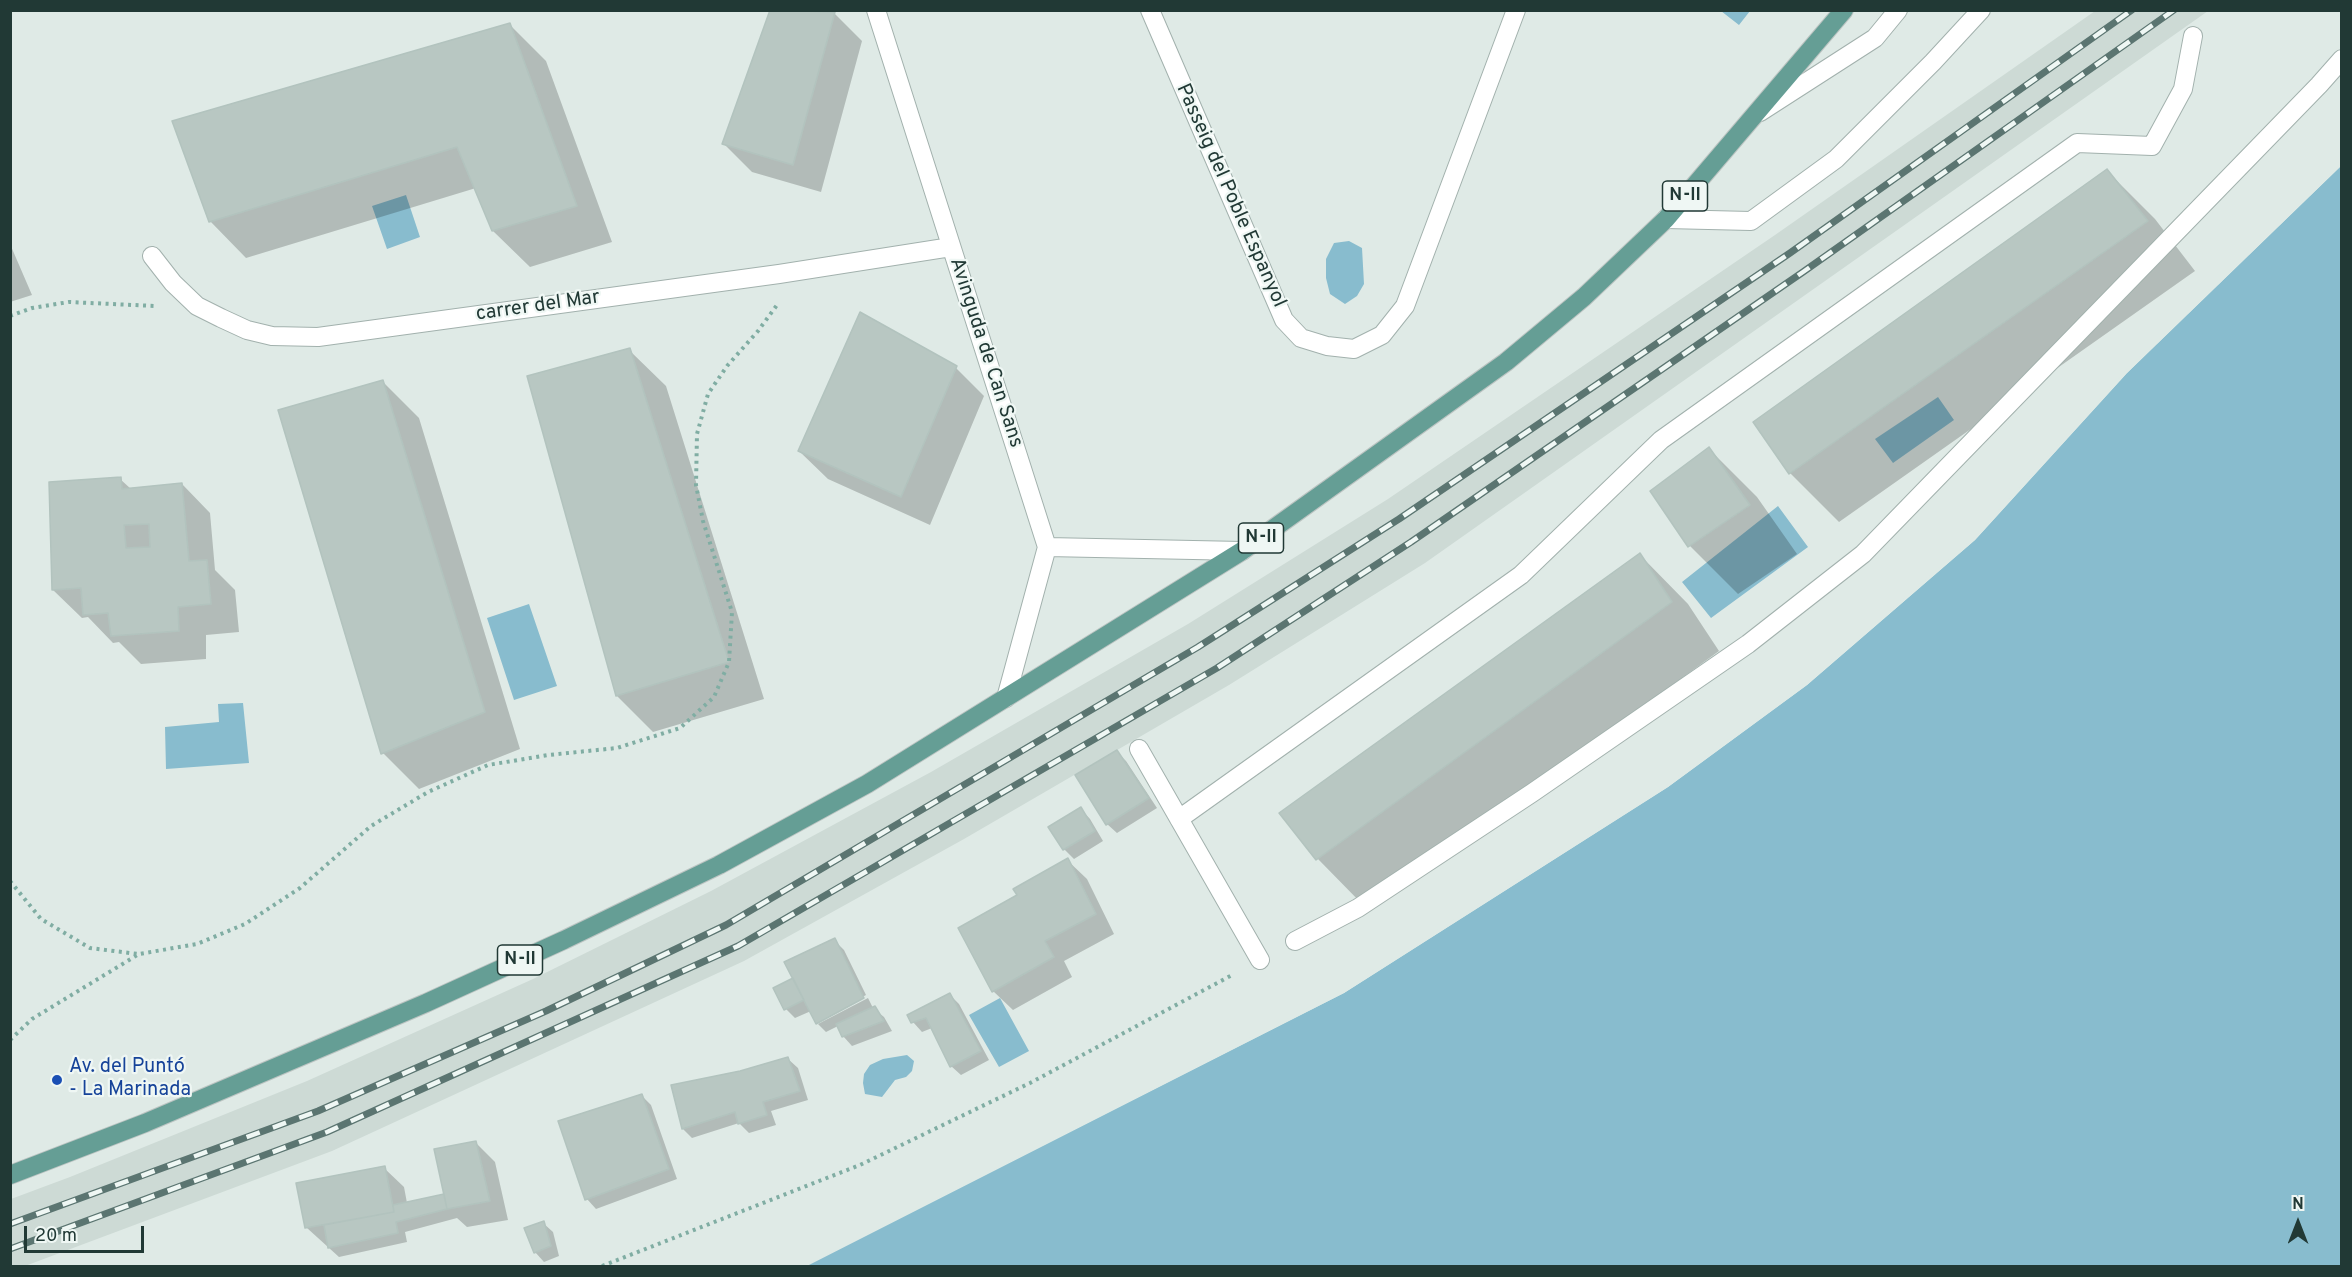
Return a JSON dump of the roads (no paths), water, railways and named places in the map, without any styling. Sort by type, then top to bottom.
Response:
[{"type":"main road","name":"N-II","points":[[10,1175],[155,1119],[426,1003],[564,940],[719,865],[867,784],[1242,551],[1506,362],[1584,297],[1666,219],[1844,10]]},
{"type":"street","name":"Avinguda de Can Sans","points":[[876,10],[1047,548]]},
{"type":"street","name":"Passeig del Poble Espanyol","points":[[1150,10],[1284,320],[1301,338],[1327,346],[1354,349],[1382,335],[1405,306],[1516,10]]},
{"type":"street","points":[[1754,117],[1875,38],[1898,10]]},
{"type":"street","points":[[1666,219],[1751,221],[1836,159],[1933,62],[1981,10]]},
{"type":"street","points":[[1179,819],[1521,576],[1661,440],[2077,142],[2152,146],[2183,89],[2193,36]]},
{"type":"street","points":[[1295,941],[1358,908],[1532,793],[1748,644],[1863,554],[2277,128],[2342,58]]},
{"type":"street","name":"carrer del Mar","points":[[152,256],[173,283],[197,306],[247,330],[272,336],[318,337],[779,274],[951,247]]},
{"type":"street","points":[[1006,698],[1047,548],[1242,551]]},
{"type":"street","points":[[1139,749],[1260,960]]},
{"type":"water","points":[[1721,11],[1750,11],[1739,25]]},
{"type":"water","points":[[2341,166],[2341,1266],[807,1266],[1344,993],[1668,787],[1807,685],[1975,540],[2127,373]]},
{"type":"water","points":[[406,195],[420,237],[387,249],[372,206]]},
{"type":"water","points":[[1349,241],[1362,248],[1364,284],[1357,296],[1345,304],[1330,294],[1326,278],[1326,259],[1334,243]]},
{"type":"water","points":[[1938,397],[1954,420],[1893,463],[1875,439]]},
{"type":"water","points":[[1778,506],[1808,547],[1711,618],[1682,582]]},
{"type":"water","points":[[529,604],[557,686],[514,700],[487,618]]},
{"type":"water","points":[[243,703],[249,763],[166,769],[165,727],[219,722],[218,704]]},
{"type":"water","points":[[1000,998],[1029,1051],[999,1067],[969,1015]]},
{"type":"water","points":[[907,1055],[914,1061],[912,1071],[906,1077],[895,1080],[882,1097],[865,1094],[864,1074],[870,1065],[883,1059]]},
{"type":"railway","points":[[10,1224],[318,1111],[546,1011],[726,925],[1198,647],[1399,519],[1790,253],[2132,10]]},
{"type":"railway","points":[[10,1249],[327,1132],[738,946],[1217,668],[1411,542],[1803,272],[2174,10]]},
{"type":"place","name":"Av. del Puntó - La Marinada","points":[[57,1080]]}]
